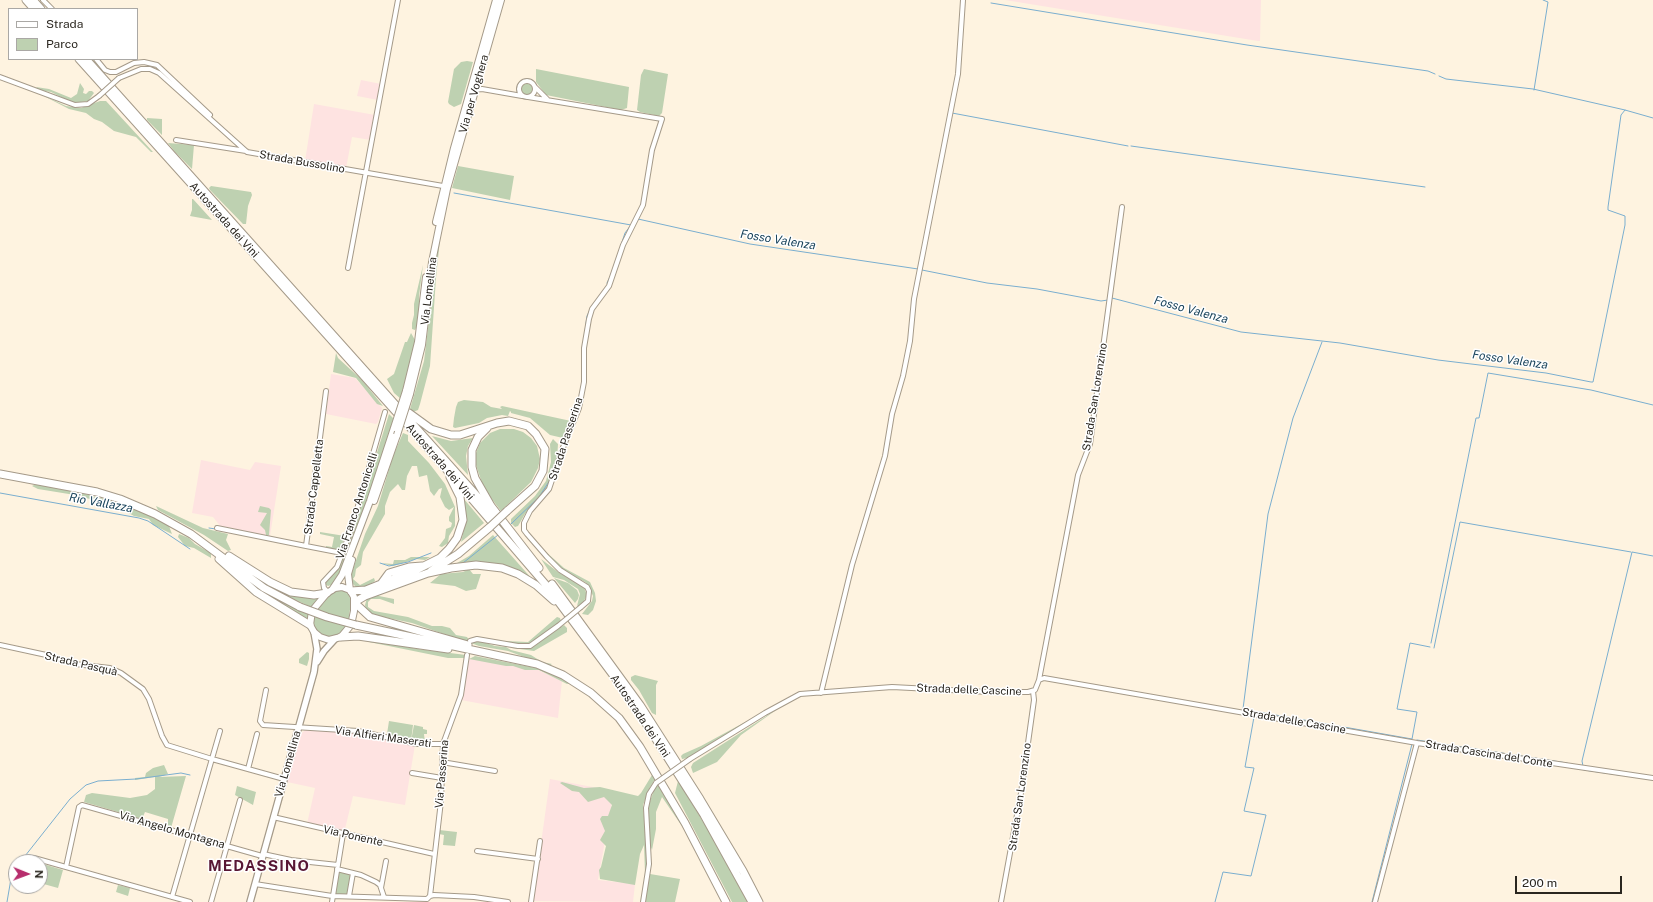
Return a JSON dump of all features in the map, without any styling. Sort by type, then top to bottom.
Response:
[{"type":"highway","points":[[26,0],[33,8]]},
{"type":"highway","points":[[33,0],[40,8]]},
{"type":"highway","name":"Autostrada dei Vini","points":[[80,60],[415,433],[537,574],[622,687],[696,802],[752,902]]},
{"type":"highway","name":"Autostrada dei Vini","points":[[87,60],[462,477],[539,568],[598,645],[640,705],[700,798],[743,871],[759,902]]},
{"type":"highway","points":[[379,385],[422,424],[441,433],[460,435],[497,423],[516,422],[528,426],[536,434],[545,449],[545,464],[540,480],[524,497],[458,554],[428,573]]},
{"type":"highway","points":[[497,423],[482,432],[475,443],[471,458],[475,478],[491,506],[539,568]]},
{"type":"highway","points":[[350,590],[366,590],[426,566],[440,558],[457,538],[463,520],[460,497],[449,476],[415,433]]},
{"type":"highway","points":[[0,474],[77,488],[120,499],[169,521],[212,548],[264,588],[300,607],[327,617],[356,625],[537,664],[577,682],[608,706],[631,734],[666,788],[726,902]]},
{"type":"highway","points":[[212,548],[218,549],[265,579],[291,592],[314,595],[329,592]]},
{"type":"highway","points":[[212,548],[228,569],[242,582],[310,625]]},
{"type":"highway","points":[[416,570],[443,563]]},
{"type":"highway","points":[[476,650],[472,646],[450,638],[366,615],[355,603],[372,593],[428,573],[476,565],[502,568],[518,574],[536,585],[550,597],[622,687]]},
{"type":"highway","points":[[381,584],[390,573],[395,571],[409,567],[426,566]]},
{"type":"highway","points":[[366,615],[362,607],[363,602],[365,598],[372,593]]},
{"type":"highway","points":[[338,638],[362,637],[472,653],[476,650]]},
{"type":"main road","name":"Via per Voghera","points":[[445,188],[496,0]]},
{"type":"main road","name":"Via per Voghera","points":[[445,188],[476,90],[500,0]]},
{"type":"main road","name":"Via Lomellina","points":[[408,392],[422,345],[432,262],[445,188]]},
{"type":"main road","points":[[314,672],[317,649],[314,632],[310,625],[312,610],[342,575],[408,392]]},
{"type":"main road","points":[[314,672],[324,651],[347,632],[351,625],[355,603],[348,579],[350,565],[384,476],[397,435],[408,392]]},
{"type":"main road","points":[[329,592],[342,587],[350,590]]},
{"type":"main road","points":[[314,632],[323,638],[338,638]]},
{"type":"main road","name":"Via Lomellina","points":[[250,902],[314,672]]},
{"type":"street","points":[[43,0],[51,8]]},
{"type":"street","points":[[348,268],[398,0]]},
{"type":"street","points":[[821,693],[852,565],[885,456],[892,414],[903,376],[910,340],[914,299],[959,67],[963,0]]},
{"type":"street","points":[[97,60],[105,70],[110,72],[116,72],[134,63],[144,62],[157,65],[201,106],[216,123]]},
{"type":"street","name":"Strada Bussolino","points":[[0,77],[75,105],[88,104],[119,78],[141,69],[150,69],[159,73],[247,152],[445,188]]},
{"type":"street","points":[[523,96],[518,88],[522,82],[530,81],[535,88],[549,100]]},
{"type":"street","points":[[528,97],[533,94],[535,88]]},
{"type":"street","points":[[476,90],[482,89],[549,100]]},
{"type":"street","name":"Strada Passerina","points":[[470,641],[474,638],[518,646],[530,646],[558,626],[588,601],[589,596],[587,587],[560,570],[547,557],[527,534],[524,523],[530,512],[549,489],[562,450],[579,408],[584,382],[584,348],[589,318],[592,309],[609,286],[623,245],[643,204],[652,150],[662,120],[549,100]]},
{"type":"street","points":[[176,140],[247,152]]},
{"type":"street","name":"Strada San Lorenzino","points":[[1039,680],[1078,475],[1090,444],[1122,207]]},
{"type":"street","name":"Strada Cappelletta","points":[[326,391],[306,546],[342,553]]},
{"type":"street","name":"Via Franco Antonicelli","points":[[329,592],[324,588],[323,582],[336,568],[342,553],[363,494],[385,412]]},
{"type":"street","points":[[217,528],[306,546]]},
{"type":"street","name":"Strada Pasquà","points":[[0,645],[51,656],[75,664],[110,668],[121,673],[143,689],[149,699],[162,736],[167,745],[284,779]]},
{"type":"street","name":"Via Passerina","points":[[430,896],[442,778],[443,744],[461,695],[467,655]]},
{"type":"street","name":"Strada delle Cascine","points":[[643,902],[649,864],[646,808],[649,794],[656,783],[690,759],[800,694],[892,687],[989,692],[1033,691],[1039,680],[1051,678],[1416,743]]},
{"type":"street","name":"Via Alfieri Maserati","points":[[266,690],[260,721],[262,724],[298,728],[358,731],[417,744],[443,744]]},
{"type":"street","name":"Strada San Lorenzino","points":[[1001,902],[1021,793],[1034,700],[1033,691]]},
{"type":"street","points":[[172,897],[220,731]]},
{"type":"street","points":[[248,769],[257,734]]},
{"type":"street","name":"Strada Cascina del Conte","points":[[1375,902],[1416,743],[1653,778]]},
{"type":"street","points":[[442,762],[495,771]]},
{"type":"street","points":[[412,773],[442,778]]},
{"type":"street","points":[[211,902],[240,800]]},
{"type":"street","name":"Via Angelo Montagna","points":[[66,867],[79,807],[82,805],[262,856],[337,867],[376,882],[381,888]]},
{"type":"street","name":"Via Ponente","points":[[273,817],[434,854]]},
{"type":"street","points":[[332,902],[343,834]]},
{"type":"street","points":[[531,902],[540,841]]},
{"type":"street","points":[[477,851],[538,860]]},
{"type":"street","points":[[384,897],[381,888],[386,861]]},
{"type":"street","points":[[48,862],[190,902]]},
{"type":"street","points":[[349,896],[353,873]]},
{"type":"street","points":[[254,884],[332,896],[427,899],[430,896],[474,897],[508,902]]},
{"type":"shaded area","points":[[1005,0],[1261,0],[1260,41],[1258,41]]},
{"type":"shaded area","points":[[361,80],[381,84],[378,100],[357,96]]},
{"type":"shaded area","points":[[314,104],[375,115],[371,140],[352,137],[346,168],[305,161]]},
{"type":"shaded area","points":[[331,374],[355,378],[382,408],[376,424],[326,414]]},
{"type":"shaded area","points":[[201,460],[250,470],[255,462],[281,466],[270,536],[221,527],[213,517],[192,513]]},
{"type":"shaded area","points":[[469,658],[536,669],[562,681],[558,718],[461,700]]},
{"type":"shaded area","points":[[305,730],[358,732],[415,745],[405,805],[353,796],[344,833],[307,824],[315,788],[287,782],[301,734]]},
{"type":"shaded area","points":[[550,779],[614,791],[598,880],[635,884],[633,902],[533,901]]},
{"type":"green space","points":[[461,62],[473,62],[461,104],[454,107],[448,102],[454,69]]},
{"type":"green space","points":[[536,69],[629,87],[627,108],[621,110],[546,95],[536,82]]},
{"type":"green space","points":[[644,69],[668,74],[662,113],[659,116],[637,110],[641,75]]},
{"type":"green space","points":[[80,83],[84,89],[83,93],[86,94],[89,91],[92,91],[94,93],[88,101],[73,103],[51,92],[39,90],[36,87],[49,89],[71,98],[77,94]]},
{"type":"green space","points":[[527,83],[531,85],[533,89],[531,93],[527,95],[523,93],[521,89],[523,85]]},
{"type":"green space","points":[[38,93],[66,106],[81,108],[100,101],[106,101],[153,152],[151,152],[136,137],[114,131],[86,113],[69,109]]},
{"type":"green space","points":[[147,118],[162,119],[162,135],[147,120]]},
{"type":"green space","points":[[168,143],[194,145],[192,169],[175,152]]},
{"type":"green space","points":[[458,166],[514,176],[510,200],[452,188]]},
{"type":"green space","points":[[211,186],[251,192],[252,195],[248,206],[246,224],[243,224],[210,190],[209,188]]},
{"type":"green space","points":[[192,199],[212,220],[190,216],[192,210]]},
{"type":"green space","points":[[441,230],[430,366],[418,410],[413,412],[410,409],[424,361]]},
{"type":"green space","points":[[423,265],[419,296],[420,311],[415,330],[412,329],[414,304]]},
{"type":"green space","points":[[411,333],[415,340],[411,367],[401,399],[394,393],[387,379],[394,374],[405,342],[407,342]]},
{"type":"green space","points":[[336,353],[338,358],[362,380],[383,406],[377,404],[356,378],[333,372]]},
{"type":"green space","points":[[464,400],[483,402],[491,407],[502,409],[500,407],[502,406],[571,421],[563,438],[550,435],[530,418],[511,413],[510,411],[508,416],[502,415],[487,418],[479,423],[455,428],[453,427],[456,407],[458,402]]},
{"type":"green space","points":[[389,414],[393,418],[393,422],[373,487],[340,573],[334,584],[328,586],[325,584],[325,580],[338,569],[347,549],[363,497],[368,488],[370,475]]},
{"type":"green space","points":[[500,429],[514,429],[523,432],[531,438],[537,446],[540,459],[538,468],[531,482],[501,511],[484,489],[476,465],[476,453],[480,443],[490,433]]},
{"type":"green space","points":[[403,433],[408,435],[408,441],[429,463],[445,484],[455,507],[455,526],[449,536],[448,543],[442,547],[439,546],[445,538],[446,529],[451,527],[452,523],[449,521],[449,517],[454,507],[449,510],[445,507],[440,497],[442,488],[439,489],[434,496],[430,491],[427,475],[419,477],[417,466],[412,466],[407,476],[405,490],[402,490],[398,484],[390,492],[385,506],[385,514],[363,552],[361,565],[356,569],[353,579],[360,585],[374,578],[375,581],[366,587],[357,588],[352,583],[351,575],[365,534],[378,506],[393,456]]},
{"type":"green space","points":[[432,436],[451,441],[473,438],[468,446],[466,456],[468,475]]},
{"type":"green space","points":[[553,439],[558,444],[557,459],[547,488],[525,514],[518,526],[515,527],[511,523],[511,519],[535,496],[546,481],[551,462],[550,444]]},
{"type":"green space","points":[[48,485],[121,503],[155,517],[169,526],[172,534],[153,525],[149,519],[134,516],[116,506],[75,495],[38,489],[32,486]]},
{"type":"green space","points":[[464,499],[484,523],[461,542],[466,521]]},
{"type":"green space","points":[[156,506],[203,528],[228,534],[226,540],[231,550],[228,551],[204,535],[158,510]]},
{"type":"green space","points":[[260,506],[271,510],[269,535],[266,535],[265,530],[260,525],[267,513],[258,512]]},
{"type":"green space","points":[[320,532],[345,536],[340,552],[326,549],[326,546],[332,547],[334,537],[320,534]]},
{"type":"green space","points":[[179,534],[189,538],[195,544],[209,552],[211,554],[211,558],[194,548],[185,546],[178,537]]},
{"type":"green space","points":[[493,535],[533,580],[510,568],[492,563],[457,563],[469,556]]},
{"type":"green space","points":[[545,551],[564,568],[590,582],[595,593],[596,601],[593,610],[588,615],[582,614],[592,601],[593,596],[589,587],[585,582],[558,567]]},
{"type":"green space","points":[[411,557],[430,557],[425,560],[416,559],[393,566],[380,563],[393,564],[394,560],[405,560]]},
{"type":"green space","points":[[541,559],[558,572],[584,587],[587,595],[583,603],[577,606],[580,594],[578,589],[564,580],[553,577]]},
{"type":"green space","points":[[231,568],[272,597],[309,613],[308,622],[275,603]]},
{"type":"green space","points":[[243,569],[262,581],[320,597],[311,607],[274,590]]},
{"type":"green space","points":[[469,569],[473,574],[481,574],[476,589],[466,591],[455,586],[430,583],[441,574],[463,572]]},
{"type":"green space","points":[[554,578],[568,583],[577,590],[579,595],[575,603]]},
{"type":"green space","points":[[343,590],[349,595],[351,602],[348,624],[340,635],[331,638],[318,633],[312,625],[313,610],[336,591]]},
{"type":"green space","points":[[374,595],[394,599],[394,604],[380,599],[371,599],[368,602],[368,607],[374,611],[408,617],[432,626],[450,628],[456,635],[467,637],[469,640],[467,642],[412,623],[374,615],[366,610],[365,605],[367,598]]},
{"type":"green space","points":[[557,617],[560,618],[561,621],[534,643],[518,645],[504,641],[528,642]]},
{"type":"green space","points":[[564,625],[567,628],[567,632],[534,651],[512,648],[533,647]]},
{"type":"green space","points":[[373,641],[418,649],[466,655],[465,658],[448,658],[369,642]]},
{"type":"green space","points":[[472,641],[480,641],[495,646],[506,647],[511,650],[531,655],[542,662],[552,664],[549,666],[508,651],[479,646],[471,643]]},
{"type":"green space","points":[[307,652],[309,653],[309,659],[307,666],[299,663],[299,659]]},
{"type":"green space","points":[[475,656],[536,668],[555,675],[570,683],[567,684],[539,670],[525,670],[513,666],[469,659]]},
{"type":"green space","points":[[635,675],[658,681],[656,685],[656,715],[652,713],[639,690],[631,680],[631,677]]},
{"type":"green space","points":[[779,708],[741,735],[717,762],[693,773],[691,767],[693,763]]},
{"type":"green space","points":[[389,721],[413,725],[411,741],[387,734]]},
{"type":"green space","points":[[749,721],[688,758],[682,759],[681,756],[683,754]]},
{"type":"green space","points":[[414,725],[423,727],[423,729],[427,730],[427,734],[424,734],[425,743],[411,741]]},
{"type":"green space","points":[[164,765],[168,774],[159,777],[186,776],[171,828],[168,828],[168,819],[145,812],[142,819],[84,802],[86,795],[92,793],[130,798],[147,795],[155,789],[155,777],[135,780],[135,778],[145,777],[146,773],[153,768]]},
{"type":"green space","points":[[652,775],[656,778],[650,787],[643,805],[648,862],[646,873],[644,845],[640,854],[635,885],[600,879],[599,870],[606,846],[600,840],[605,831],[600,819],[602,816],[608,816],[612,805],[604,797],[588,802],[579,792],[572,791],[560,783],[562,782],[584,788],[600,787],[638,796]]},
{"type":"green space","points":[[678,781],[726,859],[749,902],[732,902],[675,793]]},
{"type":"green space","points":[[659,784],[688,835],[662,797],[656,812],[656,829],[652,850],[649,842],[648,807],[655,787]]},
{"type":"green space","points":[[237,786],[256,792],[253,805],[235,795]]},
{"type":"green space","points":[[439,830],[457,832],[455,846],[443,845],[444,835],[439,834]]},
{"type":"green space","points":[[48,865],[63,870],[58,888],[48,885]]},
{"type":"green space","points":[[338,871],[352,874],[348,894],[334,894]]},
{"type":"green space","points":[[650,874],[680,879],[675,902],[645,902]]},
{"type":"green space","points":[[118,885],[130,888],[128,896],[116,892]]},
{"type":"waterway","points":[[1534,90],[1548,2],[1543,0]]},
{"type":"waterway","points":[[991,3],[1247,45],[1428,71],[1435,74]]},
{"type":"waterway","points":[[1439,76],[1446,79],[1533,89],[1625,110]]},
{"type":"waterway","name":"Fosso Valenza","points":[[1112,298],[1241,332],[1340,343],[1438,360],[1546,373],[1593,382],[1625,225],[1625,216],[1608,210],[1621,115],[1625,110],[1653,118]]},
{"type":"waterway","points":[[952,113],[1128,146]]},
{"type":"waterway","points":[[1131,146],[1425,187]]},
{"type":"waterway","points":[[454,193],[631,225]]},
{"type":"waterway","name":"Fosso Valenza","points":[[638,219],[750,244],[918,269]]},
{"type":"waterway","name":"Fosso Valenza","points":[[616,260],[625,233],[631,225]]},
{"type":"waterway","name":"Fosso Valenza","points":[[922,270],[987,283],[1037,289],[1101,301],[1108,300]]},
{"type":"waterway","name":"Fosso Valenza","points":[[607,283],[610,277]]},
{"type":"waterway","name":"Fosso Valenza","points":[[582,354],[587,316],[593,304]]},
{"type":"waterway","points":[[1243,709],[1268,514],[1293,418],[1322,342]]},
{"type":"waterway","points":[[1431,643],[1476,418],[1479,418],[1488,373],[1591,390],[1653,405]]},
{"type":"waterway","name":"Fosso Valenza","points":[[573,417],[579,399]]},
{"type":"waterway","name":"Fosso Valenza","points":[[511,524],[539,497],[550,480],[571,421]]},
{"type":"waterway","name":"Rio Vallazza","points":[[0,493],[139,518],[148,521],[190,549]]},
{"type":"waterway","points":[[1434,648],[1460,522],[1631,552]]},
{"type":"waterway","name":"Rio Vallazza","points":[[209,528],[216,529]]},
{"type":"waterway","name":"Fosso Valenza","points":[[463,563],[498,535]]},
{"type":"waterway","points":[[1583,766],[1582,761],[1632,552],[1653,556]]},
{"type":"waterway","name":"Rio Vallazza","points":[[380,563],[389,566],[408,562],[431,553]]},
{"type":"waterway","points":[[1247,710],[1412,739],[1417,712],[1397,709],[1410,643],[1430,647]]},
{"type":"waterway","points":[[1215,902],[1223,872],[1251,876],[1266,815],[1244,811],[1254,768],[1245,767],[1254,717]]},
{"type":"waterway","points":[[1417,740],[1567,763]]},
{"type":"waterway","points":[[1372,902],[1412,744]]},
{"type":"waterway","points":[[1584,770],[1619,775]]},
{"type":"waterway","points":[[27,854],[70,799],[86,785],[98,781],[136,779],[181,773],[190,775]]},
{"type":"waterway","points":[[7,902],[8,894]]},
{"type":"district","name":"MEDASSINO","points":[[259,866]]}]
